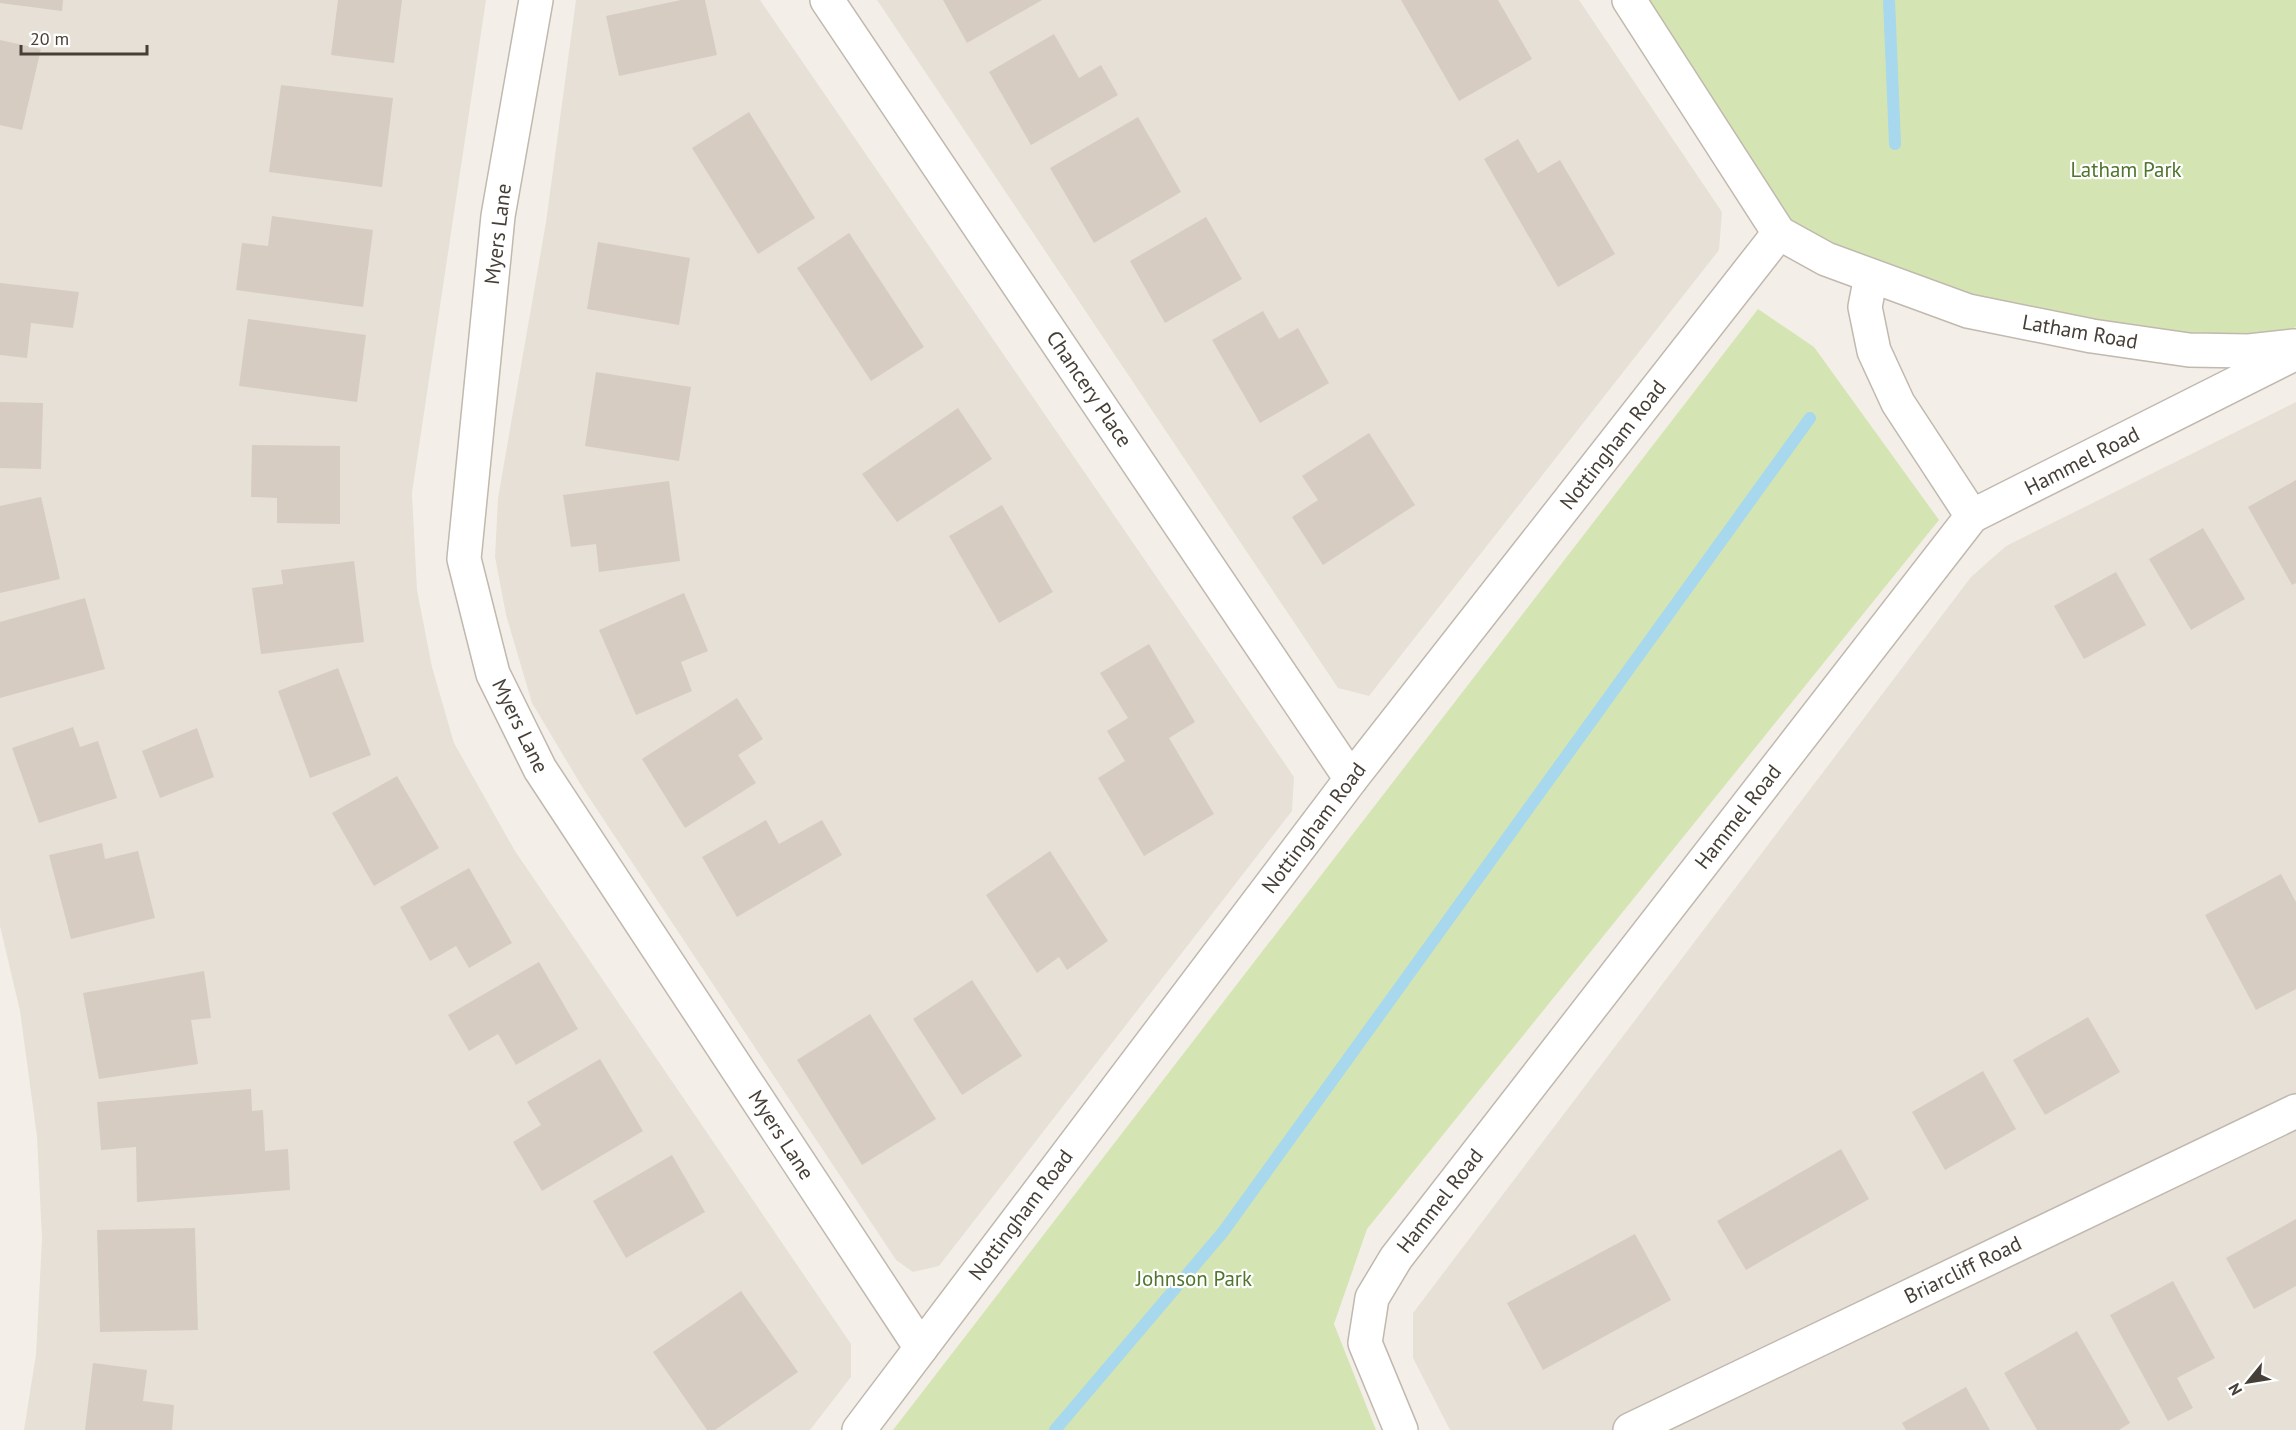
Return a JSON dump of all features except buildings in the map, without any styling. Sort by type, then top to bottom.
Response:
[{"type":"street","name":"Myers Lane","points":[[536,0],[498,216],[464,559],[494,674],[540,769],[921,1348]]},
{"type":"street","name":"Chancery Place","points":[[827,0],[1351,779]]},
{"type":"street","name":"Latham Road","points":[[1629,0],[1779,233],[1826,259],[1968,311],[2092,336],[2188,350],[2249,351],[2296,345]]},
{"type":"street","name":"Nottingham Road","points":[[859,1430],[1351,779],[1779,233]]},
{"type":"street","points":[[1871,276],[1865,307],[1874,351],[1898,403],[1972,516]]},
{"type":"street","name":"Hammel Road","points":[[1401,1430],[1365,1343],[1372,1298],[1396,1258],[1972,516],[2296,352]]},
{"type":"street","name":"Briarcliff Road","points":[[1630,1430],[2296,1111]]},
{"type":"shaded area","points":[[0,0],[486,0],[412,493],[417,590],[432,667],[454,743],[515,851],[851,1344],[851,1377],[810,1430],[24,1430],[36,1354],[42,1239],[37,1137],[20,1011],[0,926]]},
{"type":"shaded area","points":[[576,0],[760,0],[1294,777],[1292,811],[939,1266],[913,1272],[896,1260],[584,790],[532,703],[506,615],[495,557],[498,498],[546,222]]},
{"type":"shaded area","points":[[877,0],[1579,0],[1722,212],[1719,250],[1369,696],[1338,688]]},
{"type":"shaded area","points":[[2296,402],[2296,1430],[1450,1430],[1413,1358],[1413,1313],[1971,577],[2006,546]]},
{"type":"green space","name":"Latham Park","points":[[1629,0],[2296,0],[2296,327],[2249,351],[2092,336],[1779,233]]},
{"type":"green space","name":"Johnson Park","points":[[1758,309],[1814,347],[1939,520],[1367,1229],[1334,1324],[1376,1430],[893,1430]]},
{"type":"waterway","points":[[1889,0],[1895,144]]},
{"type":"waterway","points":[[1055,1430],[1223,1232],[1810,418]]}]
